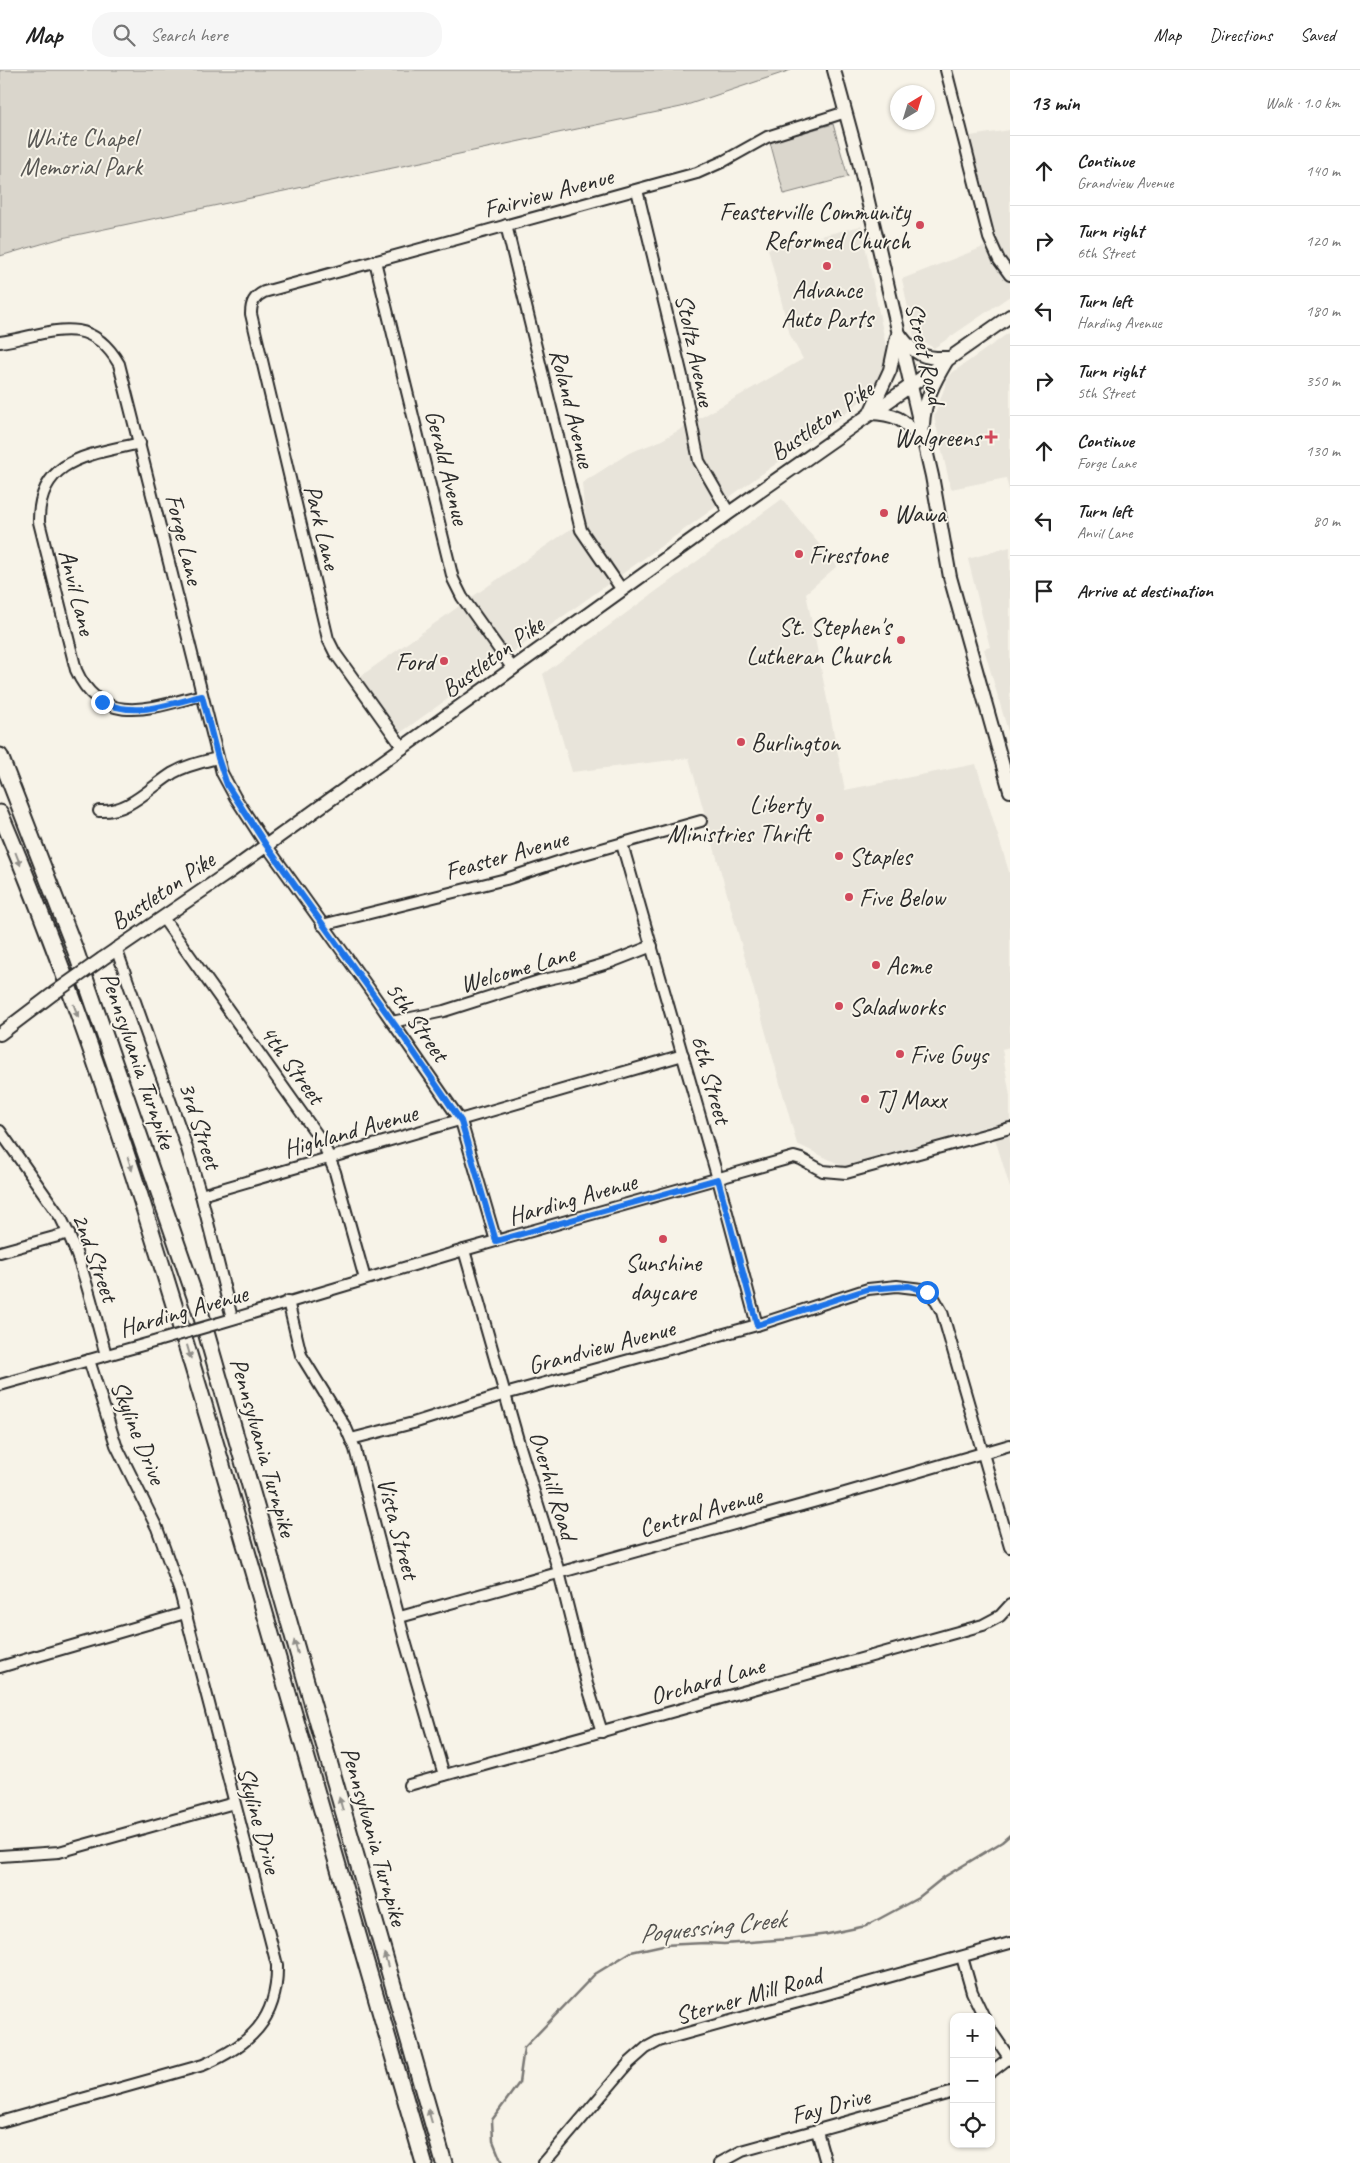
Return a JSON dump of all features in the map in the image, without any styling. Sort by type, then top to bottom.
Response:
[{"type":"highway","name":"Pennsylvania Turnpike","points":[[0,756],[76,952],[200,1311],[444,2163]]},
{"type":"highway","name":"Pennsylvania Turnpike","points":[[0,814],[59,964],[124,1146],[177,1311],[424,2163]]},
{"type":"main road","name":"Street Road","points":[[834,70],[846,112],[938,502],[950,577],[1010,791]]},
{"type":"main road","name":"Bustleton Pike","points":[[0,1034],[116,948],[163,918],[729,513],[1010,316]]},
{"type":"main road","points":[[898,332],[907,344],[924,358],[948,358],[927,398],[924,410],[923,442]]},
{"type":"main road","points":[[898,332],[890,370],[870,413],[891,414],[900,419],[923,442]]},
{"type":"street","points":[[946,70],[989,238],[1010,275]]},
{"type":"street","name":"Fairview Avenue","points":[[255,298],[264,292],[697,173],[724,161],[767,137],[846,112]]},
{"type":"street","name":"Stoltz Avenue","points":[[637,190],[680,367],[699,461],[729,513]]},
{"type":"street","name":"Roland Avenue","points":[[506,225],[581,530],[622,590]]},
{"type":"street","name":"Gerald Avenue","points":[[375,261],[453,579],[462,597],[512,669]]},
{"type":"street","name":"Park Lane","points":[[255,298],[251,307],[251,314],[328,639],[335,653],[402,748]]},
{"type":"street","name":"Forge Lane","points":[[0,342],[55,330],[79,331],[98,339],[113,353],[119,364],[218,758],[227,785],[266,845]]},
{"type":"street","name":"Anvil Lane","points":[[140,443],[82,457],[70,462],[51,478],[44,490],[39,510],[46,550],[76,670],[92,695],[114,708],[134,711],[202,696]]},
{"type":"street","points":[[99,811],[108,812],[125,807],[174,772],[194,764],[218,758]]},
{"type":"street","name":"Feaster Avenue","points":[[322,925],[506,879],[570,858],[701,821]]},
{"type":"street","name":"6th Street","points":[[622,844],[718,1179],[757,1325]]},
{"type":"street","name":"5th Street","points":[[266,845],[461,1121],[496,1241]]},
{"type":"street","name":"4th Street","points":[[163,918],[317,1133],[330,1158],[364,1279]]},
{"type":"street","name":"Welcome Lane","points":[[392,1022],[444,1011],[539,981],[571,974],[652,946]]},
{"type":"street","name":"3rd Street","points":[[116,948],[154,1052],[202,1195],[232,1318]]},
{"type":"street","name":"Highland Avenue","points":[[202,1195],[461,1121],[570,1087],[683,1056]]},
{"type":"street","name":"Harding Avenue","points":[[0,1385],[219,1323],[464,1250],[796,1157],[823,1172],[846,1173],[1010,1128]]},
{"type":"street","name":"2nd Street","points":[[0,1131],[61,1218],[69,1233],[106,1355]]},
{"type":"street","points":[[0,1252],[69,1233]]},
{"type":"street","name":"Overhill Road","points":[[464,1250],[549,1545],[559,1572],[587,1684],[602,1732]]},
{"type":"street","name":"Grandview Avenue","points":[[351,1439],[413,1423],[505,1394],[757,1325],[868,1289],[897,1286],[922,1289],[934,1298],[942,1312],[983,1453]]},
{"type":"street","name":"Vista Street","points":[[288,1301],[301,1355],[351,1439],[358,1459],[444,1775]]},
{"type":"street","name":"Skyline Drive","points":[[0,2122],[203,2065],[241,2046],[260,2027],[274,1997],[277,1965],[169,1556],[116,1445],[89,1360]]},
{"type":"street","name":"Central Avenue","points":[[400,1617],[1010,1445]]},
{"type":"street","points":[[983,1453],[1010,1547]]},
{"type":"street","name":"Orchard Lane","points":[[409,1785],[983,1625],[1000,1616],[1010,1605]]},
{"type":"street","points":[[0,1667],[185,1613]]},
{"type":"street","points":[[0,1856],[59,1852],[234,1803]]},
{"type":"street","name":"Sterner Mill Road","points":[[544,2163],[629,2063],[646,2048],[659,2041],[1010,1943]]},
{"type":"street","points":[[962,1957],[972,1992],[982,2013]]},
{"type":"street","points":[[995,2036],[1010,2059],[995,2069]]},
{"type":"street","name":"Fay Drive","points":[[720,2163],[742,2151],[950,2093]]},
{"type":"street","points":[[817,2131],[826,2163]]},
{"type":"shaded area","points":[[1010,130],[1010,296],[934,348],[914,337],[902,279],[986,246],[970,136]]},
{"type":"shaded area","points":[[861,226],[886,346],[886,366],[879,381],[868,395],[840,418],[400,733],[358,678],[585,519],[582,483],[629,453],[660,441],[803,359],[790,335],[768,249]]},
{"type":"shaded area","points":[[1010,332],[1010,494],[1006,478],[951,489],[934,417],[949,375]]},
{"type":"shaded area","points":[[782,499],[837,566],[806,593],[845,790],[976,764],[1010,875],[1010,1047],[1002,1049],[1010,1096],[1010,1188],[991,1125],[845,1167],[797,1144],[689,758],[572,772],[543,674]]},
{"type":"shaded area","points":[[1010,547],[1010,738],[984,649],[990,647],[968,559]]},
{"type":"green space","name":"White Chapel Memorial Park","points":[[0,70],[791,70],[681,107],[62,238],[0,256]]},
{"type":"green space","points":[[833,124],[848,177],[784,194],[770,142]]},
{"type":"waterway","name":"Poquessing Creek","points":[[502,2163],[493,2141],[492,2120],[519,2083],[524,2048],[595,1974],[631,1952],[663,1945],[724,1944],[789,1939],[828,1934],[866,1926],[918,1898],[944,1877],[1002,1842],[1010,1835]]},
{"type":"place","name":"Feasterville Community Reformed Church","points":[[920,225]]},
{"type":"place","name":"Advance Auto Parts","points":[[827,266]]},
{"type":"place","name":"Walgreens","points":[[991,437]]},
{"type":"place","name":"Wawa","points":[[884,513]]},
{"type":"place","name":"Firestone","points":[[799,554]]},
{"type":"place","name":"St. Stephen's Lutheran Church","points":[[901,640]]},
{"type":"place","name":"Ford","points":[[444,661]]},
{"type":"place","name":"Burlington","points":[[741,742]]},
{"type":"place","name":"Liberty Ministries Thrift","points":[[820,818]]},
{"type":"place","name":"Staples","points":[[839,856]]},
{"type":"place","name":"Five Below","points":[[849,897]]},
{"type":"place","name":"Acme","points":[[876,965]]},
{"type":"place","name":"Saladworks","points":[[839,1006]]},
{"type":"place","name":"Five Guys","points":[[900,1054]]},
{"type":"place","name":"TJ Maxx","points":[[865,1099]]},
{"type":"place","name":"Sunshine daycare","points":[[663,1239]]},
{"type":"route","points":[[102,702],[114,708],[134,711],[202,696],[227,785],[266,845],[398,1029],[461,1121],[496,1241],[718,1179],[757,1325],[877,1287],[909,1286],[927,1292]]}]
